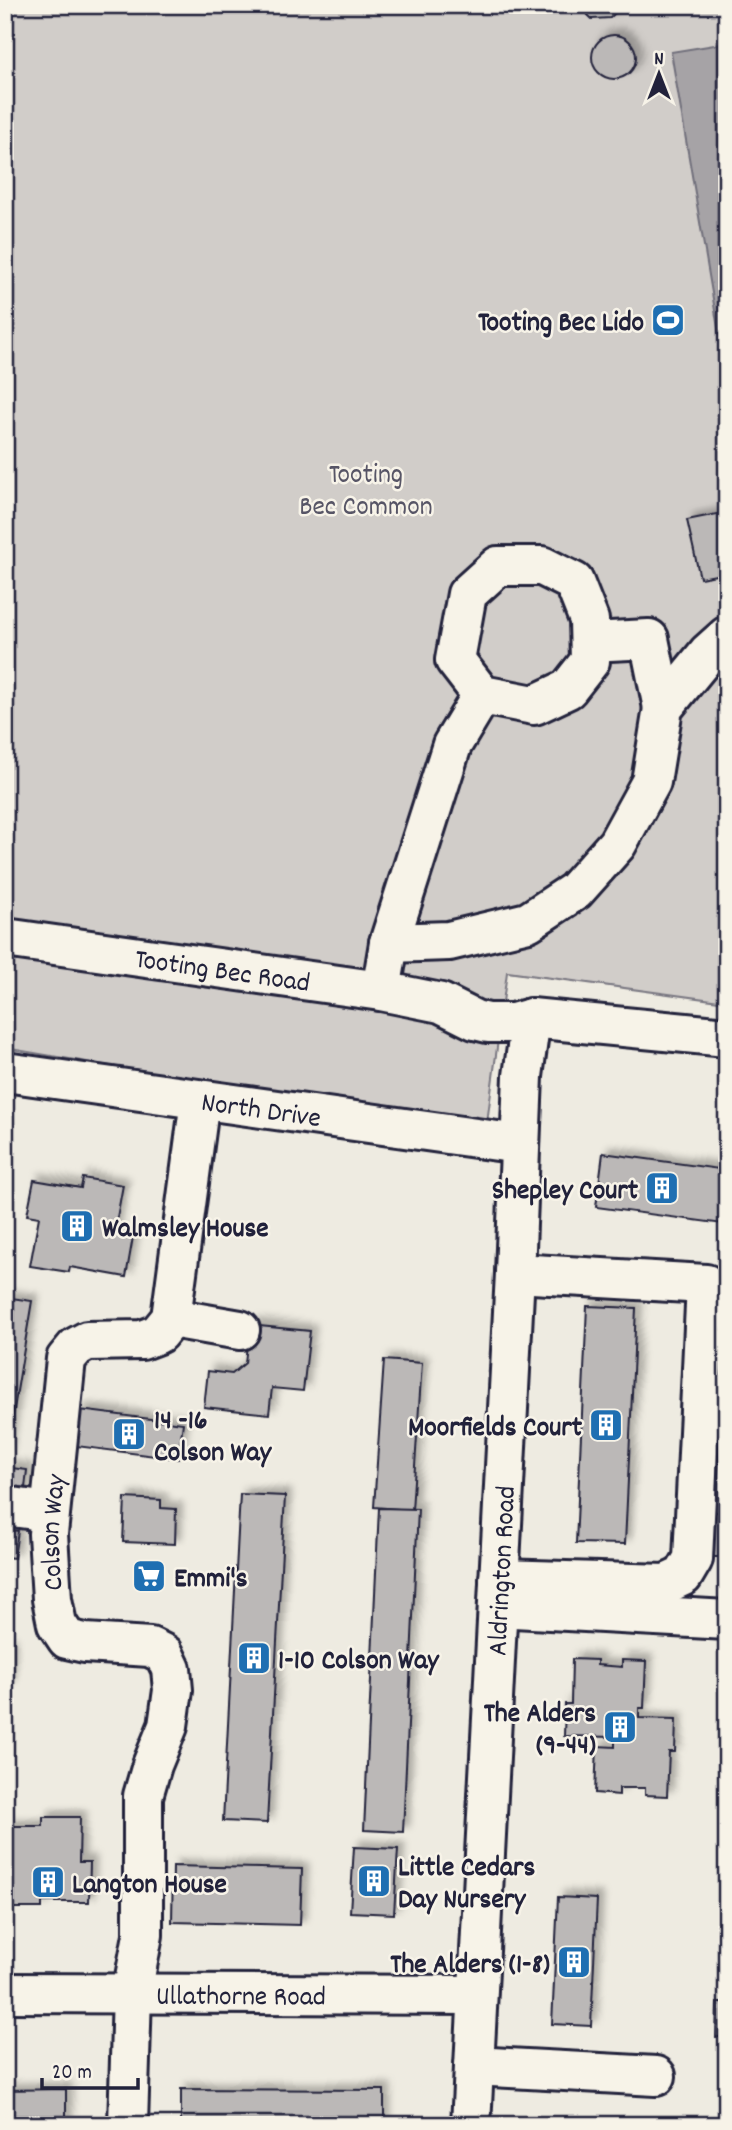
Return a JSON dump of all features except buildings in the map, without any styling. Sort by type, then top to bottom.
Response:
[{"type":"main road","points":[[498,566],[542,566],[574,582],[589,620],[590,661],[568,689],[534,705],[482,695],[455,660],[467,594],[498,566]]},
{"type":"main road","points":[[663,708],[708,653],[727,636]]},
{"type":"main road","points":[[389,943],[449,941],[528,922],[575,891],[617,844],[651,782],[663,708],[649,639],[590,642]]},
{"type":"main road","points":[[381,991],[389,943],[452,745],[482,695]]},
{"type":"main road","name":"Tooting Bec Road","points":[[5,938],[381,991],[441,1003],[475,1020],[488,1023],[513,1023],[530,1018],[727,1037]]},
{"type":"main road","name":"Aldrington Road","points":[[471,2125],[515,1273],[519,1144],[530,1018]]},
{"type":"main road","name":"North Drive","points":[[5,1072],[519,1144]]},
{"type":"main road","points":[[200,1100],[171,1318],[240,1330]]},
{"type":"main road","points":[[499,1593],[666,1584],[683,1576],[693,1559],[716,1284],[515,1273]]},
{"type":"main road","name":"Colson Way","points":[[132,1993],[143,1935],[143,1796],[168,1726],[173,1690],[171,1669],[164,1654],[150,1647],[85,1643],[67,1639],[57,1624],[52,1599],[49,1512],[66,1359],[76,1347],[87,1341],[142,1340],[158,1334],[171,1318]]},
{"type":"main road","points":[[5,1506],[49,1512]]},
{"type":"main road","points":[[499,1593],[727,1620]]},
{"type":"main road","name":"Ullathorne Road","points":[[5,1993],[476,1995]]},
{"type":"main road","points":[[128,2125],[132,1993]]},
{"type":"main road","points":[[474,2066],[656,2076]]},
{"type":"green space","name":"Tooting Bec Common","points":[[5,5],[727,5],[727,1002],[507,972],[486,1130],[5,1048]]},
{"type":"shaded area","points":[[727,43],[727,381],[671,52]]},
{"type":"place","name":"Tooting Bec Lido","points":[[668,320]]},
{"type":"place","name":"Shepley Court","points":[[662,1188]]},
{"type":"place","name":"Walmsley House","points":[[77,1226]]},
{"type":"place","name":"Moorfields Court","points":[[606,1425]]},
{"type":"place","name":"14 -16 Colson Way","points":[[129,1434]]},
{"type":"place","name":"Emmi's","points":[[149,1576]]},
{"type":"place","name":"1-10 Colson Way","points":[[254,1658]]},
{"type":"place","name":"The Alders (9-44)","points":[[620,1727]]},
{"type":"place","name":"Little Cedars Day Nursery","points":[[374,1881]]},
{"type":"place","name":"Langton House","points":[[48,1882]]},
{"type":"place","name":"The Alders (1-8)","points":[[574,1962]]}]
